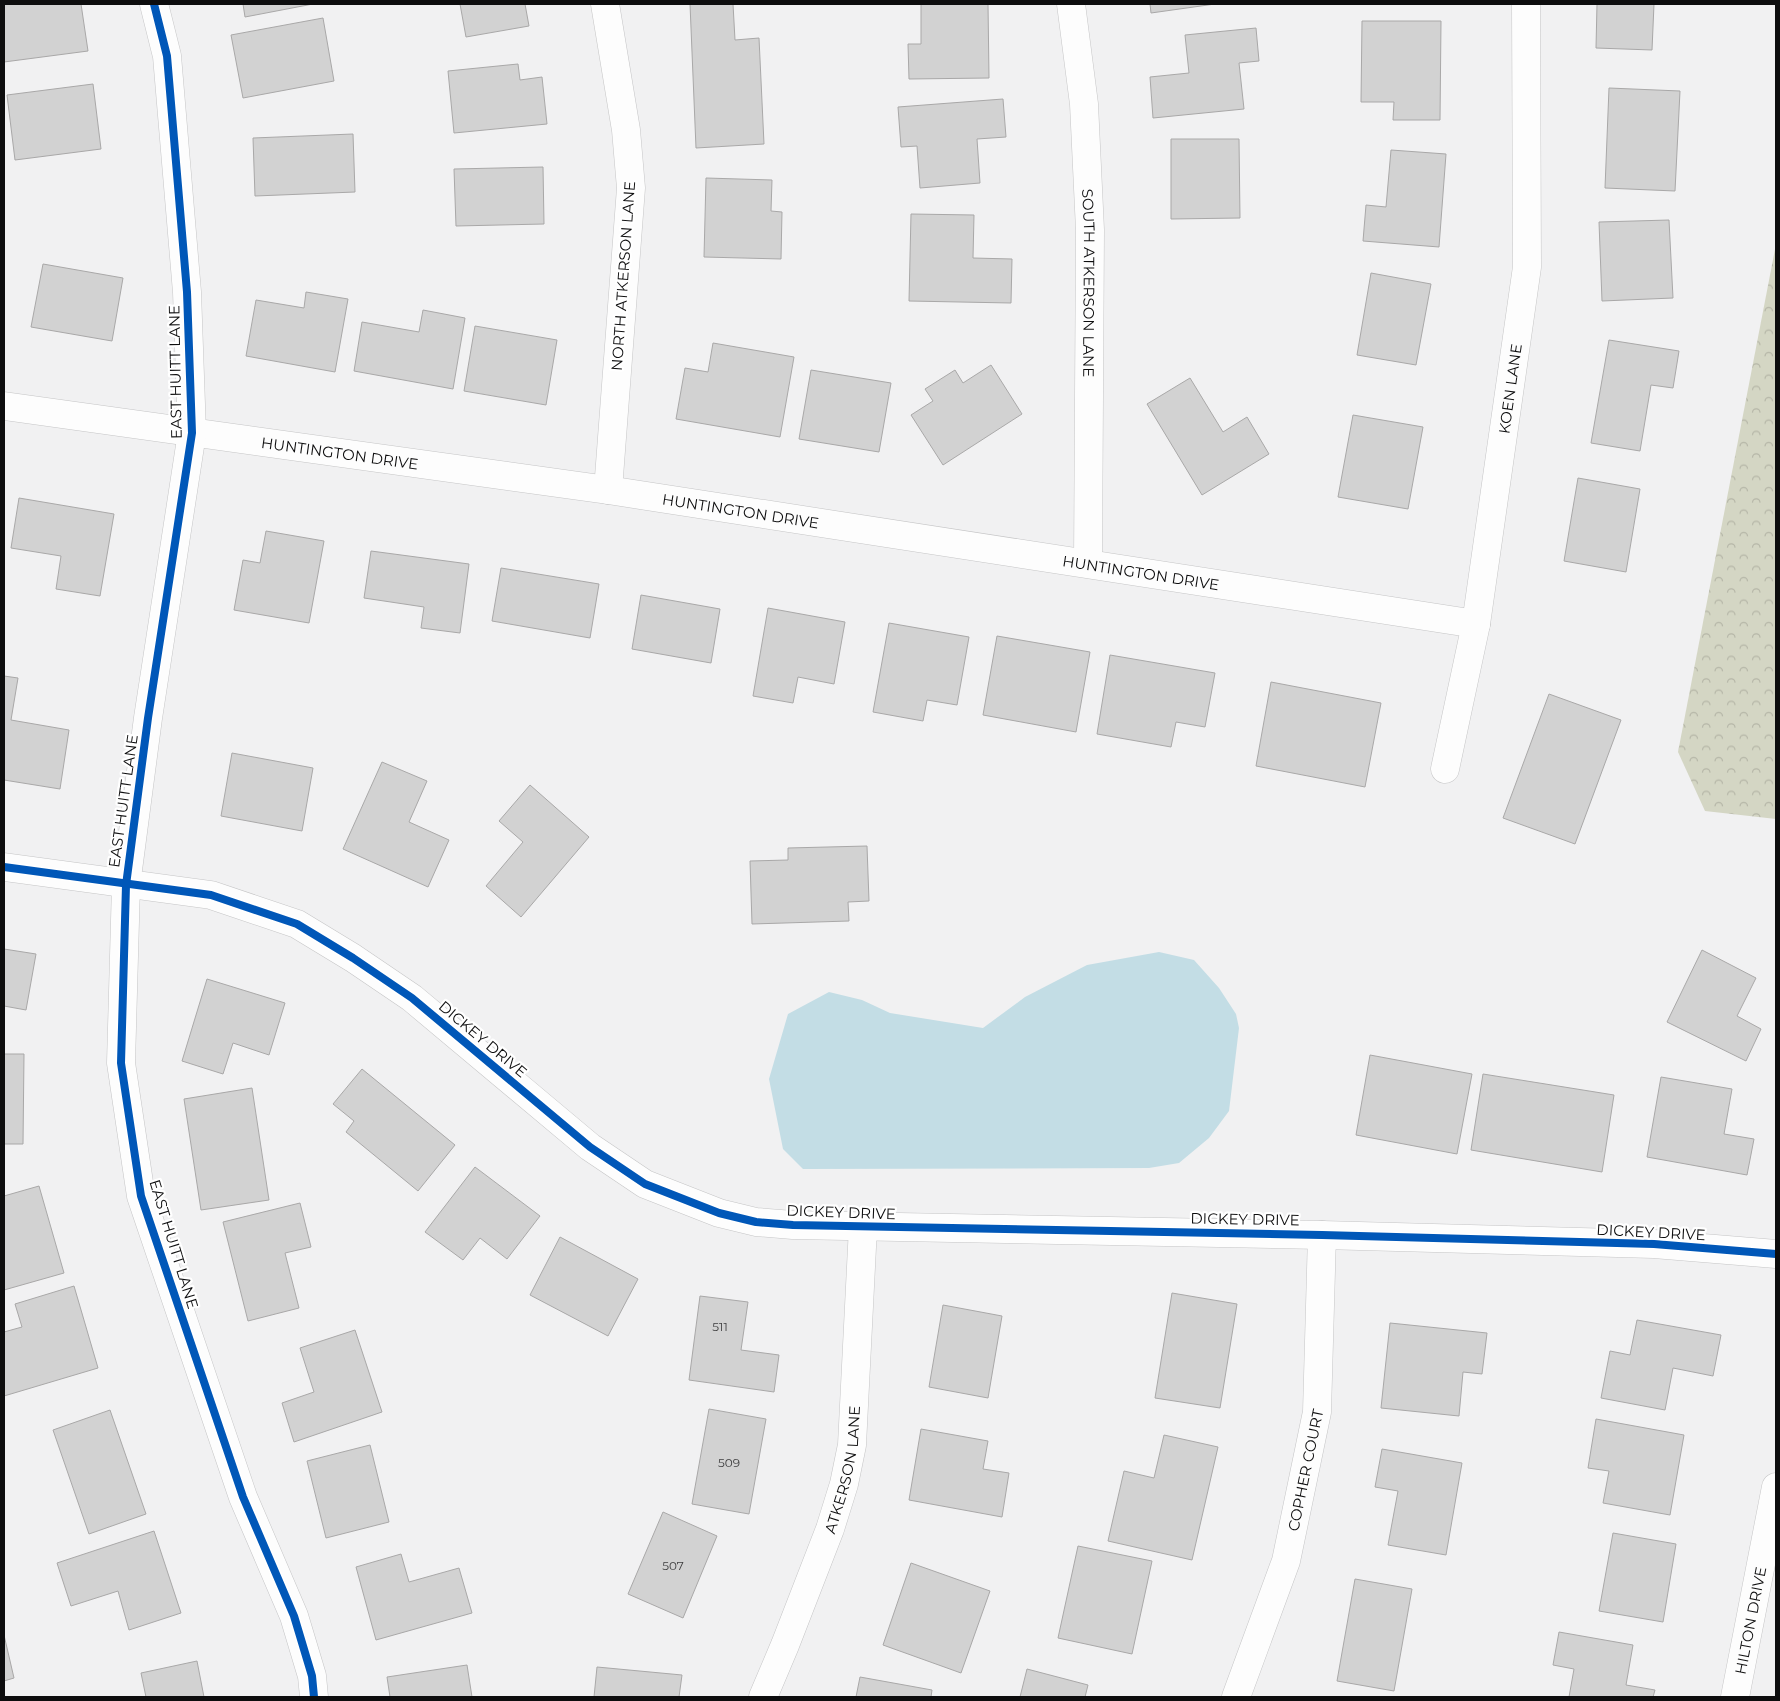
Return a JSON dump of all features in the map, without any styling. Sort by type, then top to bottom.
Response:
[{"type":"street","name":"EAST HUITT LANE","points":[[154,4],[167,56],[187,292],[192,433],[148,718],[126,885],[121,1063],[141,1196],[243,1497],[294,1616],[312,1676],[314,1697]]},
{"type":"street","name":"NORTH ATKERSON LANE","points":[[605,4],[626,130],[632,188],[608,490]]},
{"type":"street","name":"SOUTH ATKERSON LANE","points":[[1071,4],[1084,104],[1090,230],[1088,563]]},
{"type":"street","name":"KOEN LANE","points":[[1444,769],[1476,624],[1528,267],[1526,4]]},
{"type":"street","name":"HUNTINGTON DRIVE","points":[[4,406],[608,490],[1476,624]]},
{"type":"street","name":"DICKEY DRIVE","points":[[4,867],[211,895],[297,924],[412,998],[590,1147],[645,1184],[719,1213],[756,1222],[863,1227],[1322,1234],[1654,1244],[1776,1254]]},
{"type":"street","name":"ATKERSON LANE","points":[[763,1697],[830,1529],[844,1484],[852,1445],[863,1227]]},
{"type":"street","name":"COPHER COURT","points":[[1236,1697],[1286,1561],[1317,1412],[1322,1234]]},
{"type":"street","name":"HILTON DRIVE","points":[[1735,1697],[1776,1486]]},
{"type":"green space","points":[[1776,244],[1776,819],[1705,811],[1678,752]]},
{"type":"water","points":[[1159,952],[1194,960],[1219,988],[1236,1014],[1239,1028],[1229,1111],[1209,1138],[1179,1163],[1149,1168],[803,1169],[783,1149],[769,1079],[788,1014],[829,992],[862,1000],[890,1013],[983,1028],[1025,997],[1087,965]]},
{"type":"building","points":[[4,4],[81,4],[88,51],[4,62]]},
{"type":"building","points":[[243,4],[313,4],[245,17]]},
{"type":"building","points":[[460,4],[525,4],[529,26],[466,37]]},
{"type":"building","points":[[690,4],[733,4],[735,40],[759,38],[764,144],[696,148]]},
{"type":"building","points":[[921,4],[988,4],[989,78],[909,79],[908,44],[921,44]]},
{"type":"building","points":[[1150,4],[1215,4],[1151,13]]},
{"type":"building","points":[[1597,4],[1654,4],[1652,50],[1596,48]]},
{"type":"building","points":[[323,18],[334,81],[243,98],[231,35]]},
{"type":"building","points":[[1362,21],[1441,21],[1440,120],[1393,120],[1394,102],[1361,102]]},
{"type":"building","points":[[1256,28],[1259,61],[1239,63],[1244,109],[1153,118],[1150,77],[1189,73],[1185,35]]},
{"type":"building","points":[[518,64],[520,80],[542,77],[547,124],[454,133],[448,71]]},
{"type":"building","points":[[93,84],[101,149],[15,160],[7,95]]},
{"type":"building","points":[[1609,88],[1680,91],[1675,191],[1605,188]]},
{"type":"building","points":[[1003,99],[1006,137],[977,139],[980,183],[920,188],[917,146],[901,147],[898,107]]},
{"type":"building","points":[[353,134],[355,192],[255,196],[253,138]]},
{"type":"building","points":[[1171,139],[1239,139],[1240,218],[1171,219]]},
{"type":"building","points":[[1391,150],[1446,154],[1439,247],[1363,241],[1366,205],[1386,207]]},
{"type":"building","points":[[543,167],[544,224],[456,226],[454,169]]},
{"type":"building","points":[[706,178],[772,180],[771,211],[782,212],[781,259],[704,257]]},
{"type":"building","points":[[911,214],[974,215],[973,258],[1012,259],[1011,303],[909,301]]},
{"type":"building","points":[[1669,220],[1673,298],[1602,301],[1599,222]]},
{"type":"building","points":[[43,264],[123,278],[112,341],[31,327]]},
{"type":"building","points":[[1371,273],[1431,284],[1416,365],[1357,355]]},
{"type":"building","points":[[306,292],[348,299],[335,372],[246,356],[256,300],[304,308]]},
{"type":"building","points":[[423,310],[465,318],[453,389],[354,371],[362,322],[419,332]]},
{"type":"building","points":[[475,326],[557,340],[546,405],[464,391]]},
{"type":"building","points":[[1609,340],[1679,351],[1673,388],[1651,385],[1640,451],[1591,443]]},
{"type":"building","points":[[713,343],[794,357],[780,437],[676,419],[685,368],[708,372]]},
{"type":"building","points":[[991,365],[1022,414],[943,465],[911,415],[933,401],[925,389],[955,370],[963,383]]},
{"type":"building","points":[[811,370],[891,383],[879,452],[799,439]]},
{"type":"building","points":[[1190,378],[1223,432],[1247,417],[1269,454],[1202,495],[1147,404]]},
{"type":"building","points":[[1353,415],[1423,427],[1408,509],[1338,497]]},
{"type":"building","points":[[1578,478],[1640,489],[1626,572],[1564,561]]},
{"type":"building","points":[[19,498],[114,514],[100,596],[56,589],[61,556],[11,548]]},
{"type":"building","points":[[266,531],[324,541],[309,623],[234,610],[243,560],[260,563]]},
{"type":"building","points":[[371,551],[469,564],[460,633],[421,628],[424,607],[364,598]]},
{"type":"building","points":[[501,568],[599,584],[590,638],[492,621]]},
{"type":"building","points":[[641,595],[720,609],[711,663],[632,649]]},
{"type":"building","points":[[768,608],[845,622],[834,684],[798,677],[793,703],[753,696]]},
{"type":"building","points":[[889,623],[969,637],[957,705],[927,700],[923,721],[873,712]]},
{"type":"building","points":[[997,636],[1090,652],[1076,732],[983,715]]},
{"type":"building","points":[[1110,655],[1215,673],[1205,727],[1176,722],[1171,747],[1097,734]]},
{"type":"building","points":[[4,676],[18,678],[11,720],[69,730],[60,789],[4,780]]},
{"type":"building","points":[[1271,682],[1381,703],[1365,787],[1256,766]]},
{"type":"building","points":[[1549,694],[1621,720],[1575,844],[1503,818]]},
{"type":"building","points":[[232,753],[313,768],[302,831],[221,816]]},
{"type":"building","points":[[382,762],[427,781],[409,822],[449,840],[428,887],[343,849]]},
{"type":"building","points":[[530,785],[589,837],[521,917],[486,886],[523,842],[499,821]]},
{"type":"building","points":[[867,846],[869,901],[848,902],[849,921],[752,924],[750,861],[788,860],[788,848]]},
{"type":"building","points":[[4,949],[36,954],[26,1010],[4,1006]]},
{"type":"building","points":[[1702,950],[1756,978],[1737,1016],[1761,1029],[1746,1061],[1667,1022]]},
{"type":"building","points":[[207,979],[285,1003],[269,1055],[233,1043],[223,1074],[182,1061]]},
{"type":"building","points":[[4,1054],[24,1054],[23,1144],[4,1144]]},
{"type":"building","points":[[1370,1055],[1472,1074],[1457,1154],[1356,1135]]},
{"type":"building","points":[[362,1069],[455,1145],[418,1191],[346,1132],[354,1121],[333,1104]]},
{"type":"building","points":[[1483,1074],[1614,1095],[1602,1172],[1471,1150]]},
{"type":"building","points":[[1661,1077],[1732,1089],[1724,1134],[1754,1139],[1747,1175],[1647,1157]]},
{"type":"building","points":[[252,1088],[269,1200],[201,1210],[184,1099]]},
{"type":"building","points":[[475,1167],[540,1216],[507,1259],[480,1238],[463,1260],[425,1232]]},
{"type":"building","points":[[39,1186],[64,1273],[4,1290],[4,1196]]},
{"type":"building","points":[[300,1203],[311,1247],[285,1253],[299,1308],[248,1321],[223,1222]]},
{"type":"building","points":[[560,1237],[638,1279],[608,1336],[530,1295]]},
{"type":"building","points":[[74,1286],[98,1368],[4,1396],[4,1332],[22,1327],[15,1304]]},
{"type":"building","points":[[1172,1293],[1237,1304],[1220,1408],[1155,1398]]},
{"type":"building","points":[[700,1296],[748,1302],[741,1350],[779,1355],[774,1392],[689,1380]]},
{"type":"building","points":[[943,1305],[1002,1316],[988,1398],[929,1387]]},
{"type":"building","points":[[1637,1320],[1721,1335],[1713,1376],[1673,1368],[1665,1410],[1601,1398],[1610,1351],[1630,1355]]},
{"type":"building","points":[[1390,1323],[1487,1333],[1482,1374],[1463,1372],[1459,1416],[1381,1408]]},
{"type":"building","points":[[355,1330],[382,1412],[294,1442],[282,1403],[314,1392],[300,1348]]},
{"type":"building","points":[[709,1409],[766,1419],[749,1514],[692,1504]]},
{"type":"building","points":[[110,1410],[146,1514],[89,1534],[53,1430]]},
{"type":"building","points":[[1596,1419],[1684,1435],[1670,1515],[1603,1503],[1609,1471],[1588,1468]]},
{"type":"building","points":[[921,1429],[988,1441],[983,1469],[1009,1473],[1002,1517],[909,1500]]},
{"type":"building","points":[[1164,1435],[1218,1447],[1192,1560],[1108,1541],[1124,1471],[1154,1478]]},
{"type":"building","points":[[370,1445],[389,1522],[326,1538],[307,1461]]},
{"type":"building","points":[[1382,1449],[1462,1463],[1446,1555],[1388,1545],[1398,1491],[1375,1487]]},
{"type":"building","points":[[663,1512],[717,1536],[683,1618],[628,1594]]},
{"type":"building","points":[[154,1531],[181,1613],[129,1630],[118,1591],[71,1606],[57,1563]]},
{"type":"building","points":[[1613,1533],[1676,1544],[1663,1622],[1599,1611]]},
{"type":"building","points":[[1078,1546],[1152,1561],[1132,1654],[1058,1638]]},
{"type":"building","points":[[401,1554],[409,1582],[459,1568],[472,1613],[376,1640],[356,1567]]},
{"type":"building","points":[[911,1563],[990,1591],[961,1673],[883,1645]]},
{"type":"building","points":[[1355,1579],[1412,1589],[1394,1691],[1337,1681]]},
{"type":"building","points":[[1559,1632],[1633,1645],[1626,1685],[1655,1690],[1653,1697],[1569,1697],[1574,1669],[1553,1665]]},
{"type":"building","points":[[4,1635],[14,1678],[4,1681]]},
{"type":"building","points":[[197,1661],[204,1697],[146,1697],[141,1673]]},
{"type":"building","points":[[467,1665],[472,1697],[390,1697],[387,1677]]},
{"type":"building","points":[[597,1667],[682,1675],[679,1697],[594,1697]]},
{"type":"building","points":[[1027,1669],[1088,1685],[1085,1697],[1020,1697]]},
{"type":"building","points":[[860,1677],[932,1690],[931,1697],[856,1697]]},
{"type":"cycle path","points":[[154,4],[167,56],[187,292],[192,433],[148,718],[126,885],[121,1063],[141,1196],[243,1497],[294,1616],[312,1676],[314,1697]]},
{"type":"cycle path","points":[[4,867],[211,895],[297,924],[353,958],[412,998],[590,1147],[645,1184],[719,1213],[756,1222],[793,1225],[1322,1235],[1654,1244],[1776,1254]]}]
